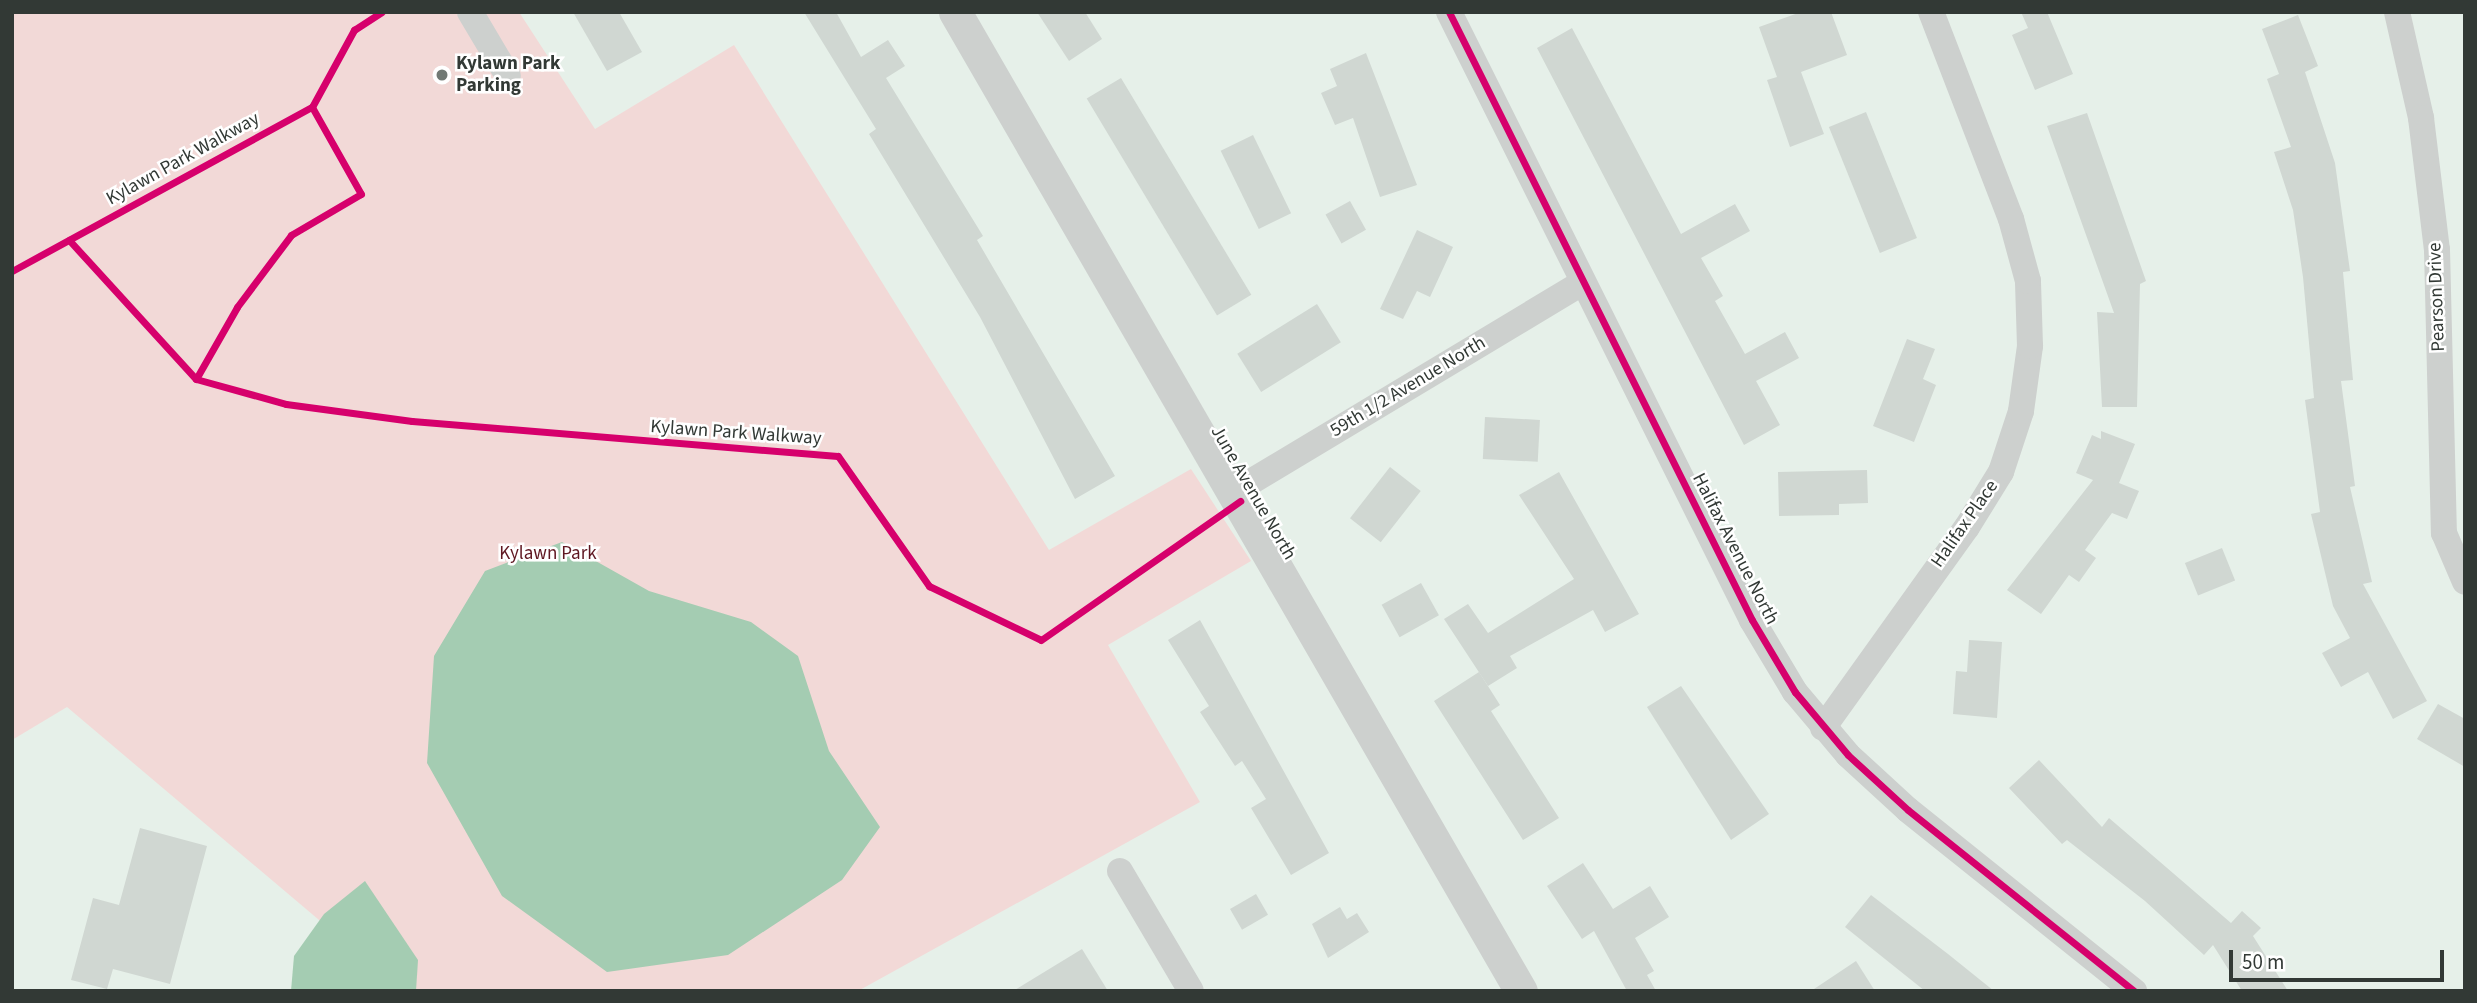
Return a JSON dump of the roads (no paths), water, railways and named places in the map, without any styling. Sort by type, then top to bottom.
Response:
[{"type":"street","points":[[470,12],[508,76]]},
{"type":"street","name":"June Avenue North","points":[[955,12],[1521,991]]},
{"type":"street","name":"Halifax Avenue North","points":[[1449,12],[1752,620],[1823,728],[1908,810],[2134,991]]},
{"type":"street","name":"Halifax Place","points":[[1823,728],[1967,527],[2000,472],[2021,411],[2030,346],[2028,281],[2011,219],[1931,12]]},
{"type":"street","name":"Pearson Drive","points":[[2397,12],[2421,118],[2437,250],[2444,533],[2465,582]]},
{"type":"street","name":"59th 1/2 Avenue North","points":[[1234,492],[1582,283]]},
{"type":"street","points":[[1120,871],[1191,991]]},
{"type":"place","name":"Kylawn Park Parking","points":[[442,75]]},
{"type":"park label","name":"Kylawn Park","points":[[548,554]]}]
